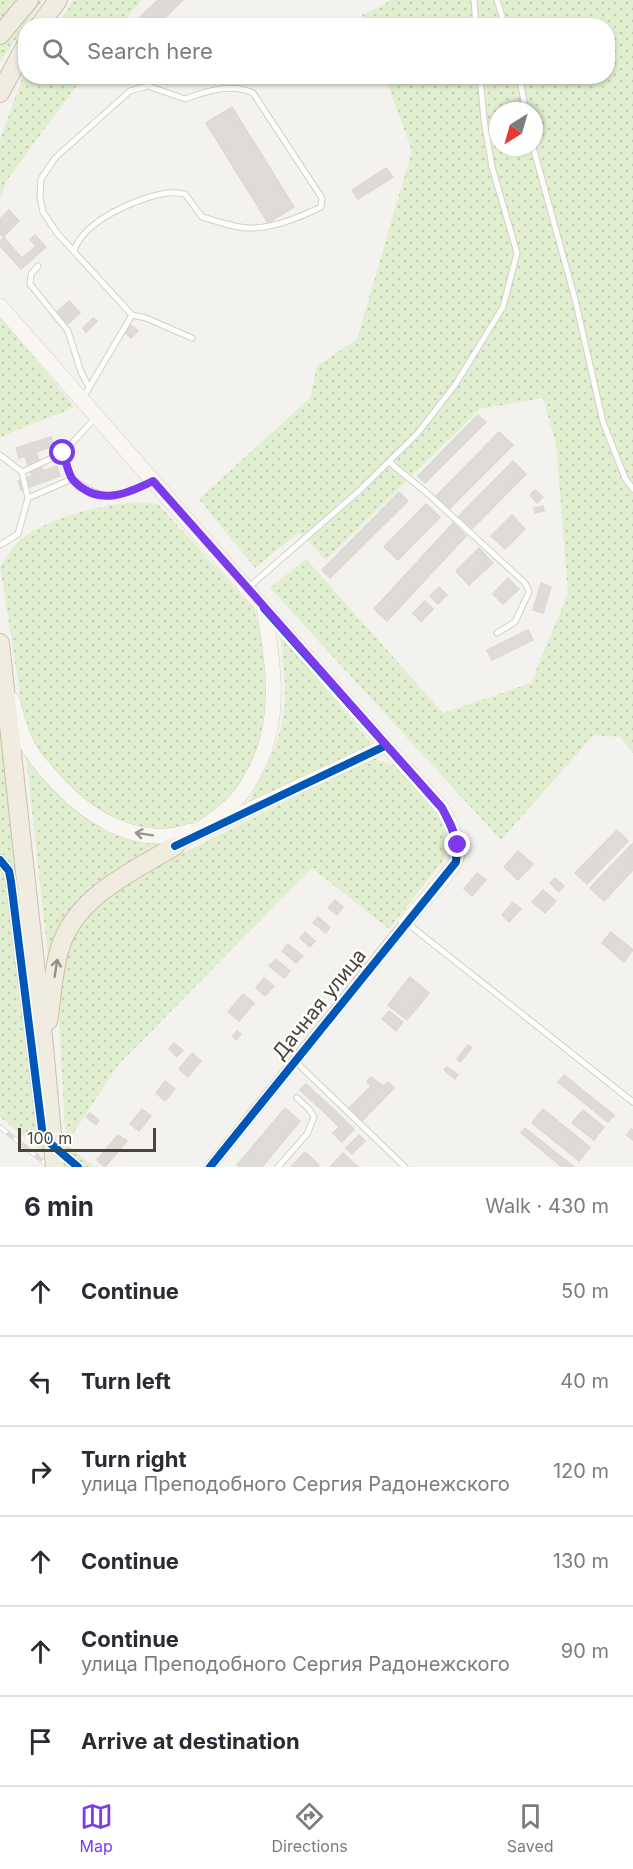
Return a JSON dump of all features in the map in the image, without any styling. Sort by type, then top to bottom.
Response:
[{"type":"highway","points":[[0,36],[29,0]]},
{"type":"highway","points":[[45,18],[58,0]]},
{"type":"highway","points":[[0,93],[18,60]]},
{"type":"highway","points":[[2,652],[56,1167]]},
{"type":"highway","points":[[44,1046],[59,948],[70,924],[89,901],[114,882],[175,846]]},
{"type":"main road","points":[[0,306],[86,393],[97,416],[264,608],[274,668],[274,702],[269,735],[261,760],[242,794],[207,824],[175,846]]},
{"type":"main road","points":[[2,652],[19,726],[28,746],[56,783],[87,811],[129,831],[159,836],[172,836],[207,824]]},
{"type":"street","points":[[175,846],[385,746],[264,608]]},
{"type":"street","name":"Дачная улица","points":[[214,1165],[456,862],[458,845],[442,808],[385,746]]},
{"type":"street","points":[[207,824],[247,810]]},
{"type":"street","points":[[0,860],[9,871],[11,882],[43,1137],[78,1167]]},
{"type":"lane","points":[[474,0],[476,18]]},
{"type":"lane","points":[[497,0],[503,18]]},
{"type":"lane","points":[[248,588],[359,491],[417,434],[455,385],[503,307],[517,253],[492,167],[481,84]]},
{"type":"lane","points":[[521,84],[524,102]]},
{"type":"lane","points":[[74,252],[77,243],[87,229],[116,210],[168,192],[185,194],[202,218],[252,228],[282,223],[321,207],[322,198],[253,93],[244,89],[208,90],[185,99],[148,86],[130,90],[55,158],[41,179],[40,198],[43,212],[57,233],[74,252],[132,315],[146,318],[192,338]]},
{"type":"lane","points":[[535,156],[575,299],[603,422],[625,477],[633,489]]},
{"type":"lane","points":[[38,266],[31,274],[30,284],[68,331],[86,393]]},
{"type":"lane","points":[[86,393],[132,315]]},
{"type":"lane","points":[[22,472],[63,453],[97,416]]},
{"type":"lane","points":[[63,453],[72,479],[90,492],[106,497],[131,491],[153,481]]},
{"type":"lane","points":[[0,455],[22,472],[28,498],[18,534],[0,545]]},
{"type":"lane","points":[[388,462],[428,493],[525,583],[529,592],[515,622],[497,633]]},
{"type":"lane","points":[[28,498],[72,479]]},
{"type":"lane","points":[[406,922],[633,1102]]},
{"type":"lane","points":[[295,1061],[405,1167]]},
{"type":"lane","points":[[278,1167],[307,1134],[314,1116],[297,1098]]},
{"type":"green space","points":[[0,0],[18,0],[0,23]]},
{"type":"green space","points":[[36,0],[43,0],[31,18],[21,18]]},
{"type":"green space","points":[[74,0],[142,0],[126,18],[62,18]]},
{"type":"green space","points":[[392,0],[633,0],[633,753],[620,737],[594,735],[501,840],[270,588],[306,559],[443,713],[531,683],[568,593],[556,445],[543,398],[480,409],[326,560],[299,532],[255,568],[199,499],[310,398],[317,366],[357,339],[412,151],[388,84],[615,84],[615,18],[363,18],[362,15]]},
{"type":"green space","points":[[18,22],[18,36],[0,62],[0,43]]},
{"type":"green space","points":[[20,84],[78,84],[7,180],[0,200],[0,140]]},
{"type":"green space","points":[[0,318],[75,407],[0,437]]},
{"type":"green space","points":[[133,502],[158,504],[254,609],[265,648],[269,711],[255,759],[232,798],[202,819],[176,830],[155,831],[114,819],[95,808],[71,789],[34,744],[24,720],[0,566],[21,539],[45,525],[90,510]]},
{"type":"green space","points":[[280,634],[374,747],[248,803],[264,772],[281,728],[285,686]]},
{"type":"green space","points":[[0,732],[12,802],[44,1153],[0,1117]]},
{"type":"green space","points":[[26,755],[126,836],[166,845],[97,886],[48,958]]},
{"type":"green space","points":[[373,758],[395,766],[436,811],[450,842],[442,862],[389,929],[312,868],[119,1064],[66,1144],[58,1004],[67,949],[81,917],[111,893],[163,863]]},
{"type":"green space","points":[[66,1144],[94,1167],[63,1167]]},
{"type":"building","points":[[158,0],[183,0],[164,18],[140,17]]},
{"type":"building","points":[[232,107],[294,207],[268,223],[206,123]]},
{"type":"building","points":[[386,168],[393,177],[358,199],[352,190]]},
{"type":"building","points":[[9,210],[19,221],[3,237],[0,233],[0,219]]},
{"type":"building","points":[[35,235],[46,247],[21,269],[0,246],[0,241],[4,238],[22,258],[36,246],[30,239]]},
{"type":"building","points":[[69,301],[80,313],[68,324],[57,312]]},
{"type":"building","points":[[93,318],[97,321],[86,332],[83,328]]},
{"type":"building","points":[[131,325],[138,331],[131,338],[125,332]]},
{"type":"building","points":[[478,415],[486,422],[425,483],[418,476]]},
{"type":"building","points":[[499,432],[513,445],[449,509],[436,496]]},
{"type":"building","points":[[51,437],[54,446],[19,458],[16,448]]},
{"type":"building","points":[[36,452],[43,471],[57,466],[60,476],[21,490],[18,481],[32,476],[25,456]]},
{"type":"building","points":[[513,461],[526,474],[472,529],[459,516]]},
{"type":"building","points":[[535,490],[543,497],[537,503],[530,495]]},
{"type":"building","points":[[399,492],[408,501],[330,578],[322,570]]},
{"type":"building","points":[[426,504],[440,517],[398,560],[384,547]]},
{"type":"building","points":[[543,506],[544,511],[535,513],[534,508]]},
{"type":"building","points":[[512,515],[525,529],[505,549],[491,536]]},
{"type":"building","points":[[453,523],[466,536],[387,621],[374,609]]},
{"type":"building","points":[[479,548],[493,563],[469,585],[456,571]]},
{"type":"building","points":[[508,578],[519,589],[503,604],[493,594]]},
{"type":"building","points":[[541,583],[551,587],[543,613],[533,610]]},
{"type":"building","points":[[439,587],[447,595],[438,604],[430,596]]},
{"type":"building","points":[[425,601],[433,609],[421,622],[413,613]]},
{"type":"building","points":[[528,630],[533,640],[492,660],[487,650]]},
{"type":"building","points":[[617,830],[628,841],[587,884],[575,873]]},
{"type":"building","points":[[632,844],[633,870],[604,901],[590,888]]},
{"type":"building","points":[[518,851],[533,864],[518,880],[504,867]]},
{"type":"building","points":[[477,873],[486,880],[472,896],[464,889]]},
{"type":"building","points":[[555,878],[564,886],[559,892],[550,883]]},
{"type":"building","points":[[543,890],[556,901],[545,913],[532,902]]},
{"type":"building","points":[[335,900],[343,907],[337,915],[328,908]]},
{"type":"building","points":[[513,902],[521,909],[509,922],[502,915]]},
{"type":"building","points":[[318,917],[330,927],[326,933],[313,923]]},
{"type":"building","points":[[305,932],[315,941],[310,947],[300,938]]},
{"type":"building","points":[[611,932],[633,950],[624,962],[602,943]]},
{"type":"building","points":[[288,944],[303,956],[296,963],[282,951]]},
{"type":"building","points":[[276,959],[290,971],[284,978],[269,966]]},
{"type":"building","points":[[410,977],[429,993],[407,1020],[388,1005]]},
{"type":"building","points":[[264,978],[274,986],[265,996],[256,988]]},
{"type":"building","points":[[243,994],[254,1003],[239,1021],[228,1012]]},
{"type":"building","points":[[389,1011],[403,1022],[396,1031],[382,1019]]},
{"type":"building","points":[[237,1031],[241,1034],[236,1040],[233,1036]]},
{"type":"building","points":[[174,1043],[183,1050],[177,1057],[169,1049]]},
{"type":"building","points":[[468,1045],[472,1048],[467,1054],[463,1051]]},
{"type":"building","points":[[462,1052],[466,1055],[460,1062],[457,1059]]},
{"type":"building","points":[[192,1053],[201,1061],[188,1077],[179,1069]]},
{"type":"building","points":[[447,1067],[458,1075],[455,1079],[444,1070]]},
{"type":"building","points":[[564,1075],[614,1115],[608,1122],[558,1082]]},
{"type":"building","points":[[371,1077],[383,1086],[388,1082],[394,1088],[361,1122],[348,1109],[371,1086],[367,1082]]},
{"type":"building","points":[[165,1081],[175,1089],[165,1101],[156,1093]]},
{"type":"building","points":[[306,1084],[334,1110],[328,1116],[300,1090]]},
{"type":"building","points":[[285,1108],[300,1121],[262,1167],[237,1165]]},
{"type":"building","points":[[142,1109],[151,1116],[139,1131],[130,1124]]},
{"type":"building","points":[[543,1109],[590,1147],[579,1161],[532,1123]]},
{"type":"building","points":[[334,1110],[354,1129],[342,1142],[333,1133],[339,1127],[328,1116]]},
{"type":"building","points":[[583,1110],[604,1127],[594,1140],[572,1123]]},
{"type":"building","points":[[90,1113],[99,1120],[96,1125],[86,1117]]},
{"type":"building","points":[[525,1128],[574,1167],[562,1167],[521,1133]]},
{"type":"building","points":[[631,1129],[633,1130],[633,1140],[627,1135]]},
{"type":"building","points":[[118,1135],[127,1141],[105,1167],[97,1160]]},
{"type":"building","points":[[359,1135],[365,1141],[352,1154],[346,1148]]},
{"type":"building","points":[[305,1152],[319,1165],[317,1167],[291,1167]]},
{"type":"building","points":[[343,1153],[358,1167],[332,1167]]},
{"type":"railway","points":[[0,1127],[50,1167]]},
{"type":"cycle path","points":[[210,1167],[456,862],[454,834],[442,808],[264,608]]},
{"type":"cycle path","points":[[175,846],[385,746]]},
{"type":"cycle path","points":[[0,860],[9,871],[11,882],[43,1137],[78,1167]]},
{"type":"route","points":[[63,453],[72,479],[90,492],[106,497],[131,491],[153,481],[442,808],[458,845]]}]
